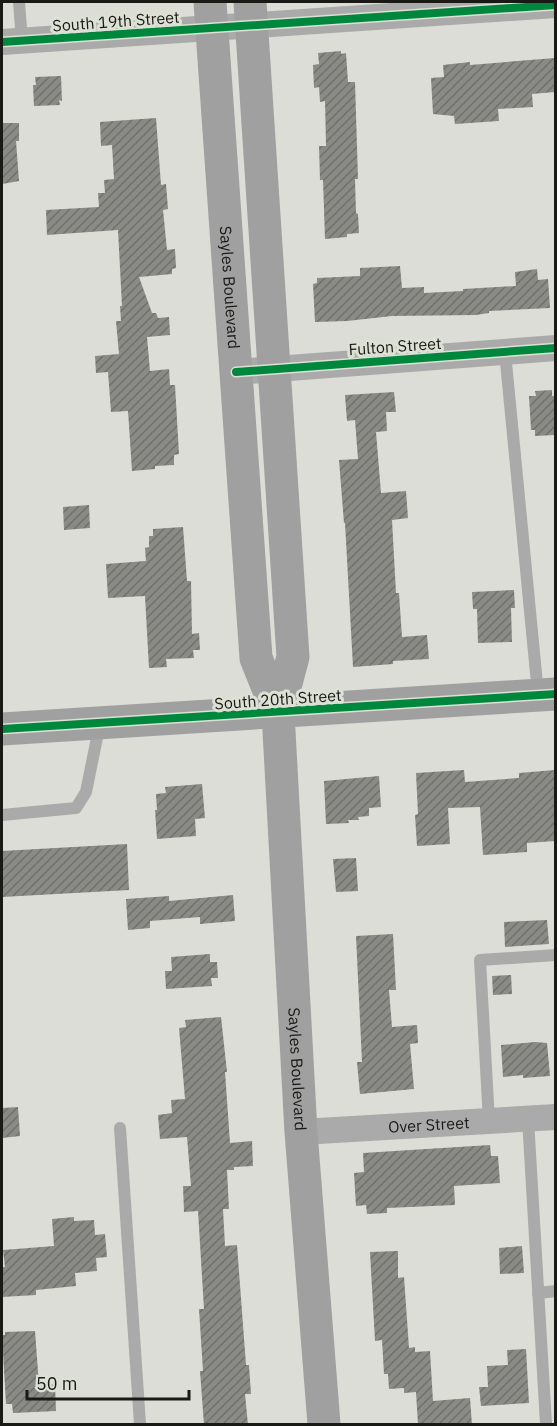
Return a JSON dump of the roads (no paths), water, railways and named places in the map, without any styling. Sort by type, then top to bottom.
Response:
[{"type":"main road","name":"Sayles Boulevard","points":[[251,14],[293,657],[278,713],[301,1132],[324,1425]]},
{"type":"main road","name":"Sayles Boulevard","points":[[211,15],[256,658],[278,713]]},
{"type":"main road","name":"South 20th Street","points":[[2,729],[547,694]]},
{"type":"street","name":"South 19th Street","points":[[12,42],[211,15],[491,5],[555,5]]},
{"type":"street","name":"Fulton Street","points":[[236,372],[555,348]]},
{"type":"street","name":"Over Street","points":[[301,1132],[555,1117]]},
{"type":"lane","points":[[12,42],[19,2]]},
{"type":"lane","points":[[505,352],[547,694]]},
{"type":"lane","points":[[2,815],[76,808],[86,792],[100,723]]},
{"type":"lane","points":[[489,1121],[480,960],[555,955]]},
{"type":"lane","points":[[528,1119],[546,1425]]},
{"type":"lane","points":[[120,1128],[140,1425]]},
{"type":"lane","points":[[538,1293],[555,1291]]}]
